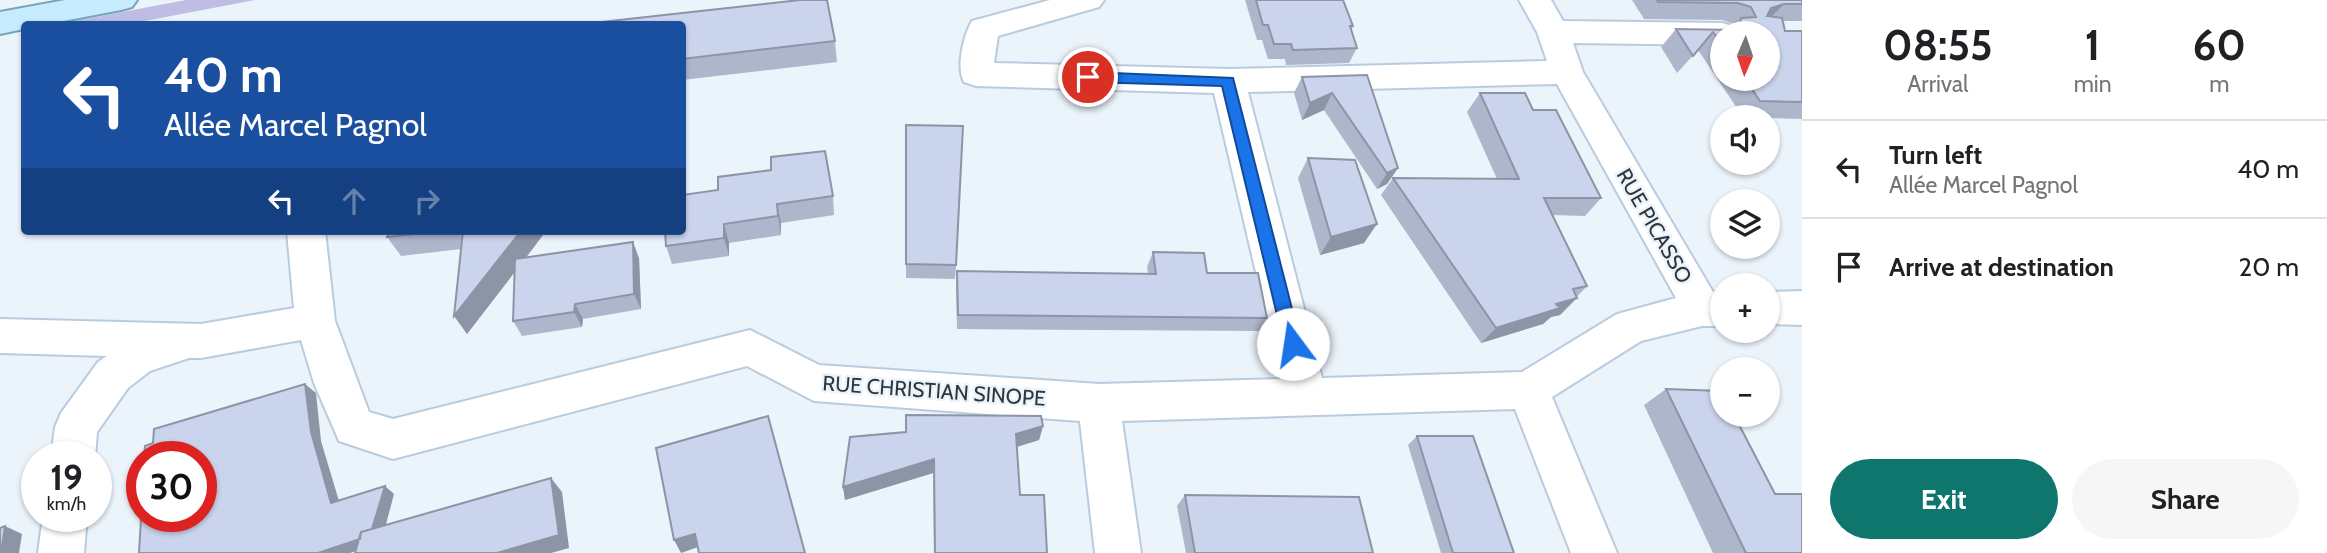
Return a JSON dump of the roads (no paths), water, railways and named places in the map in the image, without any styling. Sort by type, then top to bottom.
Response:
[{"type":"main road","points":[[0,23],[121,0]]},
{"type":"street","points":[[1088,0],[983,29],[976,74],[1228,82],[1567,72]]},
{"type":"street","name":"RUE PICASSO","points":[[1535,0],[1553,32],[1567,72],[1710,306]]},
{"type":"street","points":[[1553,32],[1710,34]]},
{"type":"street","points":[[1228,82],[1306,397]]},
{"type":"street","name":"RUE CHRISTIAN SINOPE","points":[[306,235],[315,321],[335,383],[354,427],[393,439],[750,348],[814,383],[1099,403],[1528,390]]},
{"type":"street","name":"RUE PICASSO","points":[[1528,390],[1631,327],[1710,309]]},
{"type":"street","points":[[74,441],[76,427],[113,375],[139,356],[201,341],[315,321]]},
{"type":"street","points":[[0,335],[201,341]]},
{"type":"street","points":[[1528,390],[1594,553]]},
{"type":"street","points":[[1099,403],[1118,553]]},
{"type":"street","points":[[61,553],[63,532]]}]
